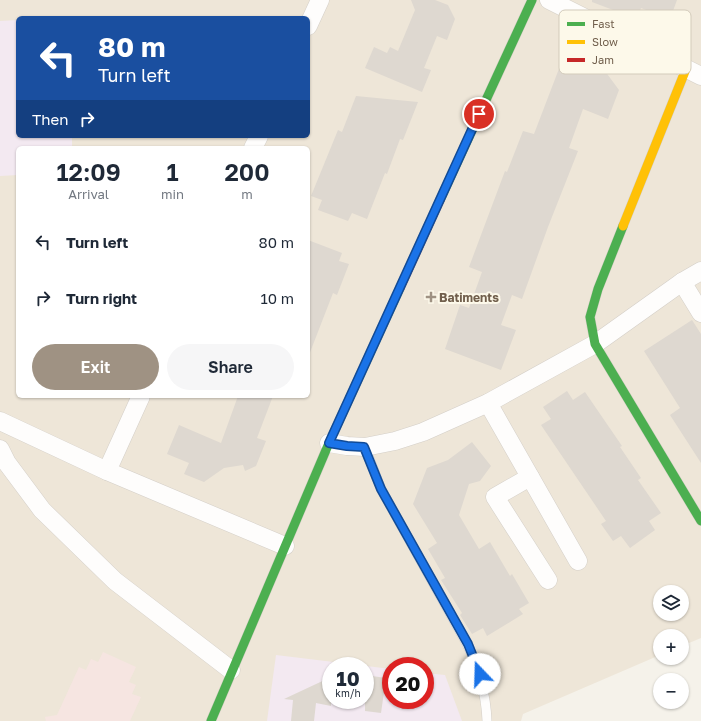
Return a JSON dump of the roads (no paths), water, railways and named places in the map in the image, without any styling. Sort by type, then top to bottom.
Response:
[{"type":"street","points":[[310,22],[320,0]]},
{"type":"street","points":[[211,721],[231,670],[329,443],[532,0]]},
{"type":"street","points":[[549,0],[569,10]]},
{"type":"street","points":[[694,73],[598,289],[590,317],[595,344],[701,521]]},
{"type":"street","points":[[329,443],[364,447],[380,445],[408,438],[488,403],[595,344],[682,282],[701,271]]},
{"type":"street","points":[[682,282],[701,312]]},
{"type":"street","points":[[108,472],[141,398]]},
{"type":"street","points":[[488,403],[578,561]]},
{"type":"street","points":[[0,420],[108,472],[285,546]]},
{"type":"street","points":[[0,449],[7,463],[42,510],[110,576],[231,670]]},
{"type":"street","points":[[530,478],[495,497],[548,580]]},
{"type":"lane","points":[[364,447],[381,489],[468,644],[477,664],[483,684],[487,721]]},
{"type":"place","name":"Batiments","points":[[431,297]]}]
